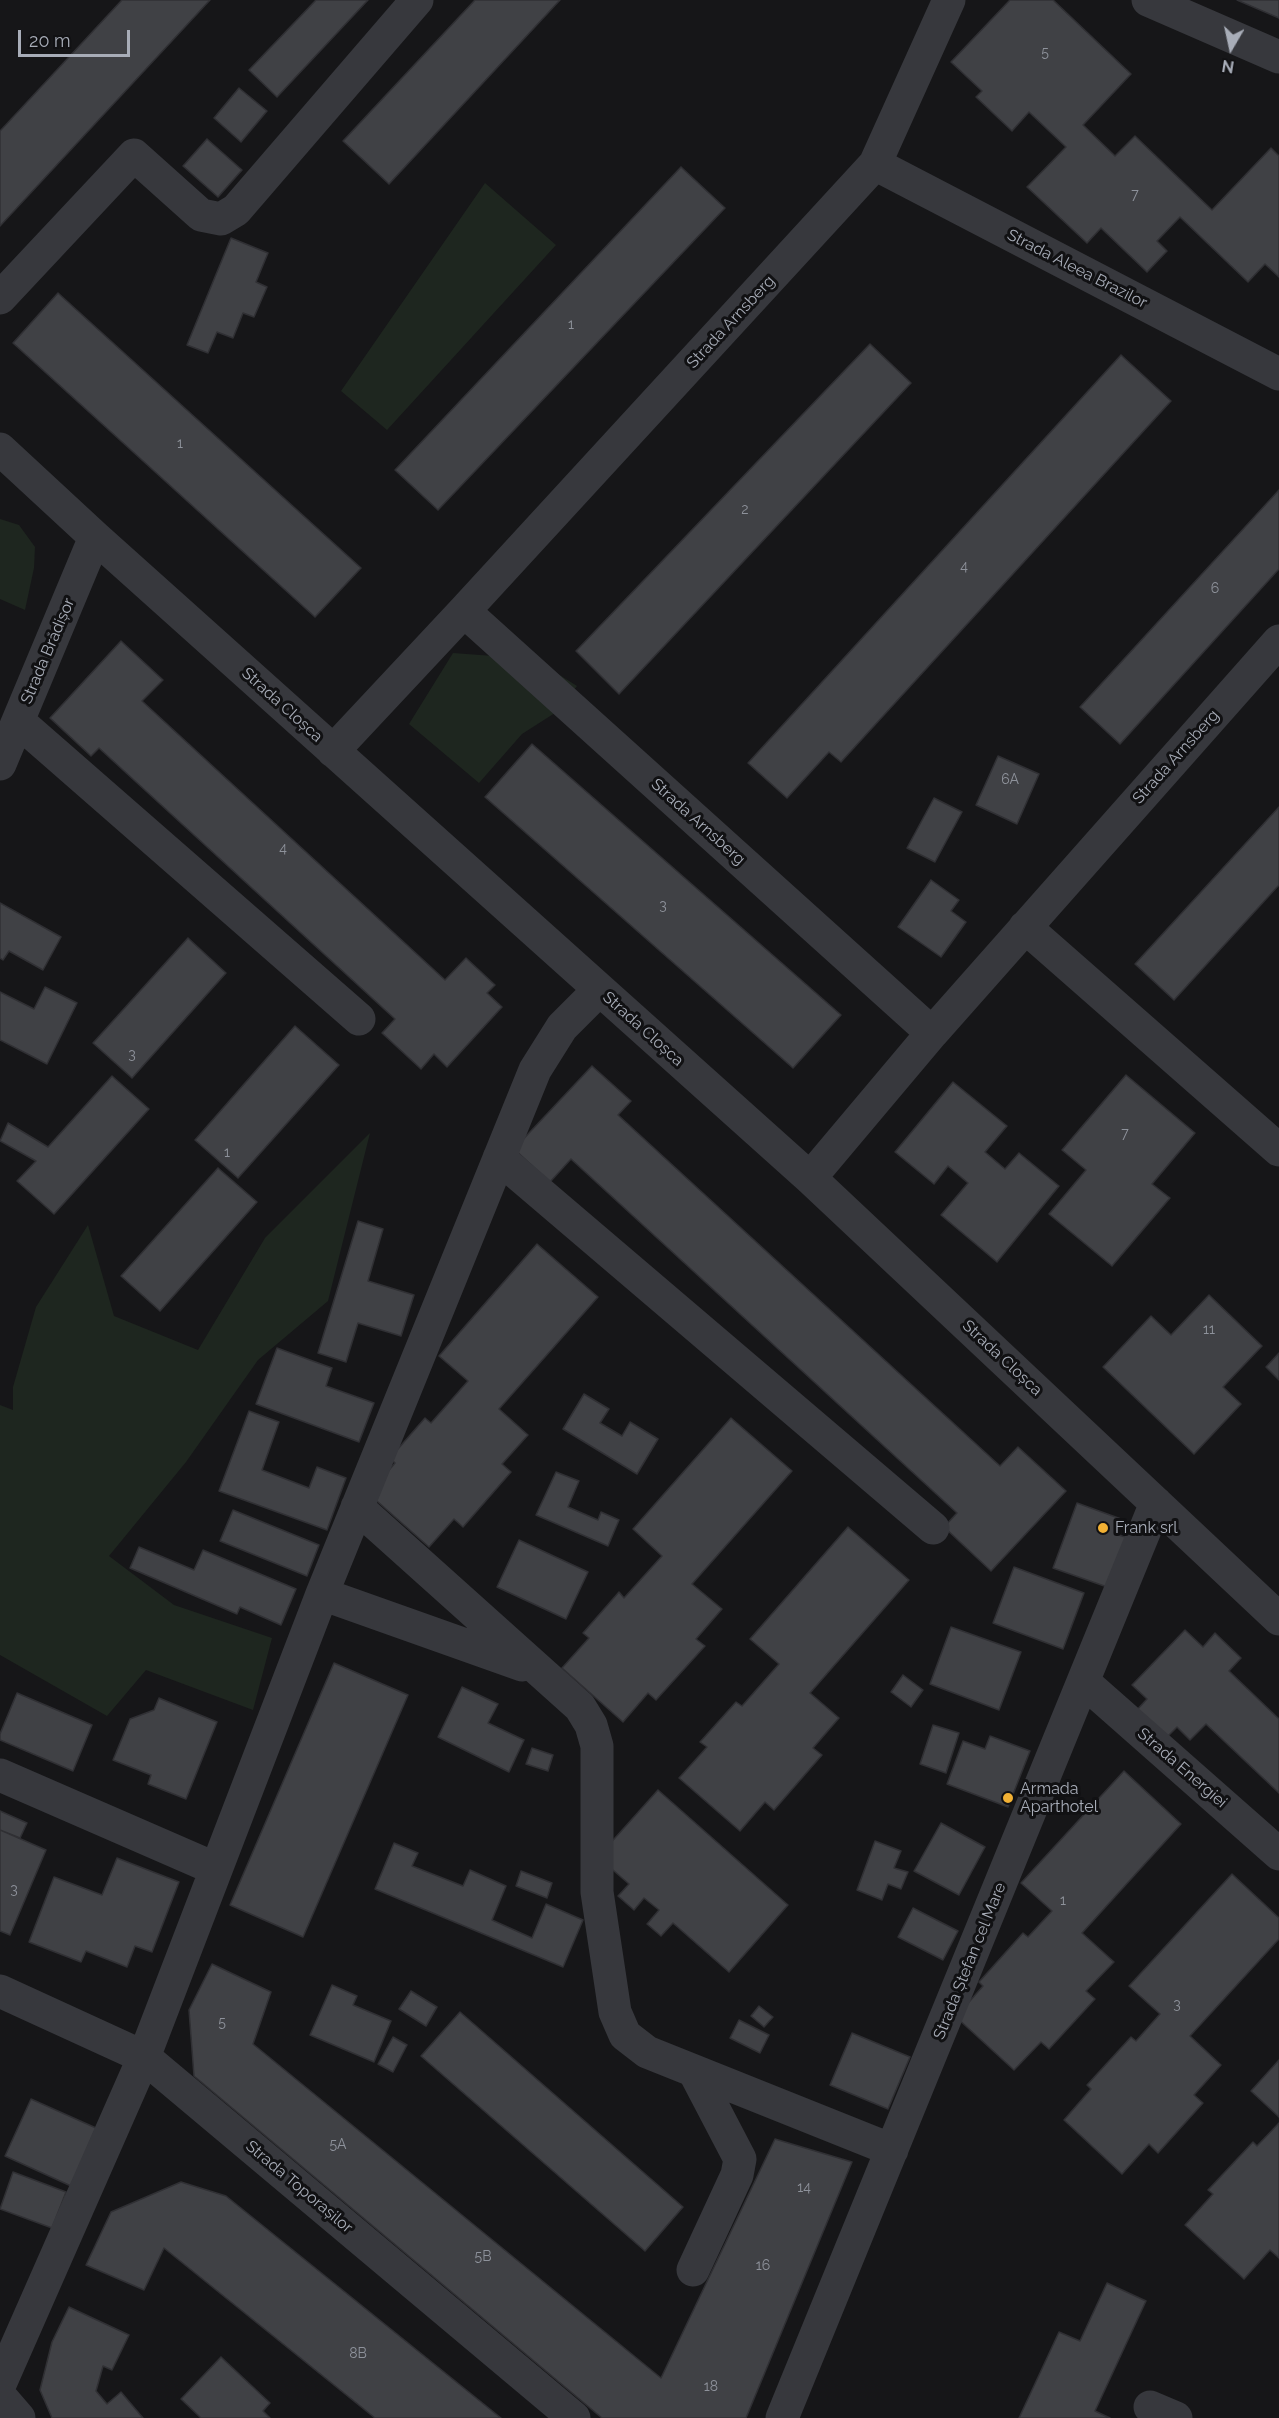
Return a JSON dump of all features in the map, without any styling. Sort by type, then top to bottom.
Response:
[{"type":"street","points":[[0,298],[134,155],[201,215],[221,219],[236,210],[417,0]]},
{"type":"street","name":"Strada Arnsberg","points":[[333,751],[875,164],[949,0]]},
{"type":"street","points":[[1148,0],[1279,57]]},
{"type":"street","name":"Strada Aleea Brazilor","points":[[875,164],[1279,374]]},
{"type":"street","name":"Strada Cloșca","points":[[0,449],[95,537],[810,1178],[1279,1618]]},
{"type":"street","name":"Strada Brădișor","points":[[0,764],[95,537]]},
{"type":"street","name":"Strada Arnsberg","points":[[464,611],[932,1033]]},
{"type":"street","name":"Strada Arnsberg","points":[[810,1178],[932,1033],[1279,641]]},
{"type":"street","points":[[18,721],[360,1019]]},
{"type":"street","points":[[1025,927],[1279,1150]]},
{"type":"street","points":[[0,2384],[144,2057],[322,1594],[535,1070],[562,1027],[599,990]]},
{"type":"street","points":[[499,1158],[933,1528]]},
{"type":"street","name":"Strada Ștefan cel Mare","points":[[782,2418],[1156,1503]]},
{"type":"street","points":[[357,1507],[580,1707],[591,1725],[597,1746],[597,1892],[615,2012],[625,2035],[647,2052],[892,2151]]},
{"type":"street","points":[[322,1594],[538,1671]]},
{"type":"street","name":"Strada Energiei","points":[[1084,1682],[1279,1854]]},
{"type":"street","points":[[0,1775],[216,1869]]},
{"type":"street","name":"Strada Toporașilor","points":[[0,1991],[144,2057],[574,2418]]},
{"type":"street","points":[[693,2270],[737,2175],[740,2159],[694,2070]]},
{"type":"street","points":[[0,2396],[19,2418]]},
{"type":"shaded area","points":[[485,183],[556,245],[387,430],[341,391]]},
{"type":"shaded area","points":[[0,519],[19,525],[35,547],[34,568],[25,610],[0,599]]},
{"type":"shaded area","points":[[453,653],[534,659],[577,686],[558,711],[522,734],[479,783],[409,724]]},
{"type":"shaded area","points":[[370,1133],[328,1301],[258,1360],[186,1462],[109,1556],[174,1605],[272,1638],[253,1710],[146,1670],[107,1716],[0,1655],[0,1405],[13,1410],[13,1387],[36,1307],[88,1225],[114,1316],[198,1350],[265,1238]]},
{"type":"building","points":[[122,0],[210,0],[0,226],[0,131]]},
{"type":"building","points":[[316,0],[368,0],[277,97],[249,70]]},
{"type":"building","points":[[475,0],[560,0],[389,184],[343,141]]},
{"type":"building","points":[[1010,0],[1053,0],[1131,74],[1083,125],[1115,156],[1135,136],[1212,210],[1271,148],[1279,156],[1279,277],[1265,264],[1248,282],[1180,217],[1157,241],[1167,251],[1147,272],[1101,228],[1087,243],[1027,187],[1066,147],[1029,112],[1012,131],[976,97],[982,91],[951,62]]},
{"type":"building","points":[[1237,0],[1279,0],[1279,18]]},
{"type":"building","points":[[239,88],[267,111],[241,142],[214,118]]},
{"type":"building","points":[[207,139],[242,170],[218,197],[183,166]]},
{"type":"building","points":[[681,167],[725,208],[438,510],[395,470]]},
{"type":"building","points":[[231,238],[268,253],[256,282],[267,287],[254,317],[243,313],[233,338],[217,332],[208,353],[187,345]]},
{"type":"building","points":[[58,293],[361,568],[315,617],[13,343]]},
{"type":"building","points":[[870,344],[911,383],[619,694],[576,651]]},
{"type":"building","points":[[1121,355],[1171,401],[841,762],[829,752],[787,798],[748,763]]},
{"type":"building","points":[[1279,490],[1279,569],[1120,744],[1080,707]]},
{"type":"building","points":[[121,641],[163,680],[142,701],[445,980],[466,958],[495,985],[487,993],[502,1007],[447,1067],[434,1054],[421,1069],[382,1033],[395,1019],[99,748],[91,756],[50,718]]},
{"type":"building","points":[[532,744],[841,1015],[793,1068],[485,797]]},
{"type":"building","points":[[998,756],[1039,774],[1017,824],[976,805]]},
{"type":"building","points":[[934,798],[962,812],[935,862],[907,848]]},
{"type":"building","points":[[1279,807],[1279,885],[1174,1000],[1135,964]]},
{"type":"building","points":[[931,880],[959,900],[951,911],[966,922],[941,957],[898,927]]},
{"type":"building","points":[[0,903],[61,937],[43,970],[9,951],[3,960],[0,958]]},
{"type":"building","points":[[188,938],[226,973],[132,1078],[93,1043]]},
{"type":"building","points":[[45,987],[77,1003],[47,1064],[0,1040],[0,992],[34,1009]]},
{"type":"building","points":[[295,1026],[339,1065],[238,1178],[195,1140]]},
{"type":"building","points":[[592,1066],[631,1101],[618,1115],[1000,1466],[1018,1447],[1066,1491],[991,1571],[944,1527],[957,1513],[571,1159],[550,1182],[514,1149]]},
{"type":"building","points":[[1126,1075],[1195,1133],[1152,1184],[1170,1198],[1112,1266],[1049,1214],[1086,1170],[1062,1150]]},
{"type":"building","points":[[112,1076],[149,1109],[54,1214],[17,1181],[36,1161],[0,1141],[8,1123],[48,1147]]},
{"type":"building","points":[[953,1082],[1007,1126],[985,1152],[1005,1169],[1019,1153],[1059,1186],[997,1262],[941,1215],[968,1183],[948,1166],[934,1184],[895,1152]]},
{"type":"building","points":[[218,1168],[257,1202],[160,1311],[121,1276]]},
{"type":"building","points":[[358,1221],[383,1229],[368,1281],[414,1295],[401,1336],[358,1323],[346,1362],[318,1353]]},
{"type":"building","points":[[537,1244],[598,1297],[499,1409],[528,1435],[502,1464],[511,1472],[463,1527],[454,1519],[429,1547],[369,1494],[395,1463],[390,1458],[425,1418],[431,1423],[468,1381],[439,1356]]},
{"type":"building","points":[[1209,1295],[1262,1346],[1223,1387],[1241,1404],[1194,1454],[1103,1367],[1151,1316],[1171,1335]]},
{"type":"building","points":[[277,1348],[332,1368],[326,1386],[374,1403],[359,1442],[256,1404]]},
{"type":"building","points":[[1279,1353],[1279,1380],[1266,1367]]},
{"type":"building","points":[[584,1394],[609,1409],[600,1423],[622,1436],[630,1422],[658,1439],[637,1474],[563,1429]]},
{"type":"building","points":[[249,1411],[279,1422],[262,1470],[309,1488],[317,1467],[346,1478],[327,1530],[219,1491]]},
{"type":"building","points":[[731,1418],[792,1471],[692,1584],[722,1609],[696,1639],[705,1646],[656,1700],[648,1693],[623,1722],[562,1668],[589,1638],[583,1633],[619,1592],[624,1598],[662,1556],[633,1529]]},
{"type":"building","points":[[556,1472],[579,1481],[568,1507],[598,1520],[601,1512],[619,1520],[608,1546],[536,1515]]},
{"type":"building","points":[[1077,1503],[1121,1519],[1116,1534],[1128,1538],[1110,1588],[1053,1568]]},
{"type":"building","points":[[233,1510],[319,1545],[307,1576],[220,1541]]},
{"type":"building","points":[[848,1527],[909,1580],[810,1693],[839,1718],[813,1748],[822,1755],[774,1810],[765,1802],[740,1831],[679,1778],[707,1747],[700,1742],[736,1702],[742,1706],[779,1664],[750,1639]]},
{"type":"building","points":[[519,1540],[588,1572],[566,1619],[497,1587]]},
{"type":"building","points":[[139,1547],[194,1570],[203,1550],[296,1589],[281,1625],[240,1607],[237,1614],[130,1568]]},
{"type":"building","points":[[1014,1567],[1084,1593],[1063,1649],[993,1623]]},
{"type":"building","points":[[951,1627],[1021,1652],[999,1710],[930,1684]]},
{"type":"building","points":[[1185,1630],[1203,1647],[1215,1633],[1241,1658],[1229,1671],[1279,1719],[1279,1793],[1206,1724],[1190,1740],[1177,1727],[1164,1740],[1135,1712],[1147,1699],[1132,1685]]},
{"type":"building","points":[[334,1663],[408,1695],[303,1937],[230,1905]]},
{"type":"building","points":[[903,1675],[923,1690],[911,1707],[891,1692]]},
{"type":"building","points":[[462,1687],[498,1704],[488,1723],[524,1740],[509,1772],[438,1737]]},
{"type":"building","points":[[17,1693],[92,1725],[73,1771],[0,1740],[0,1734]]},
{"type":"building","points":[[159,1698],[217,1722],[186,1799],[148,1784],[151,1775],[113,1760],[130,1719],[154,1710]]},
{"type":"building","points":[[933,1725],[959,1733],[946,1773],[920,1764]]},
{"type":"building","points":[[990,1736],[1030,1751],[1008,1807],[947,1784],[963,1741],[985,1749]]},
{"type":"building","points":[[532,1748],[553,1755],[548,1771],[526,1764]]},
{"type":"building","points":[[1124,1771],[1181,1824],[1082,1933],[1114,1962],[1086,1991],[1095,1999],[1049,2049],[1041,2042],[1014,2070],[956,2017],[983,1986],[979,1982],[1023,1933],[1028,1937],[1052,1911],[1021,1883]]},
{"type":"building","points":[[658,1790],[788,1905],[729,1972],[673,1923],[661,1936],[647,1924],[659,1910],[644,1898],[634,1910],[618,1896],[629,1884],[598,1857]]},
{"type":"building","points":[[0,1811],[27,1823],[20,1838],[0,1830]]},
{"type":"building","points":[[941,1823],[985,1847],[959,1895],[914,1871]]},
{"type":"building","points":[[0,1830],[46,1850],[10,1935],[0,1931]]},
{"type":"building","points":[[875,1841],[901,1851],[894,1868],[908,1872],[901,1889],[888,1884],[882,1900],[857,1890]]},
{"type":"building","points":[[394,1843],[418,1853],[412,1866],[463,1886],[470,1870],[506,1886],[492,1920],[532,1938],[546,1904],[583,1920],[563,1967],[375,1889]]},
{"type":"building","points":[[117,1858],[179,1882],[152,1952],[135,1946],[127,1967],[86,1951],[81,1962],[29,1942],[54,1877],[102,1895]]},
{"type":"building","points":[[521,1871],[552,1883],[547,1898],[516,1886]]},
{"type":"building","points":[[1232,1874],[1279,1918],[1279,1939],[1190,2036],[1221,2065],[1194,2095],[1203,2103],[1158,2153],[1149,2144],[1122,2174],[1064,2120],[1091,2089],[1087,2085],[1131,2037],[1136,2041],[1160,2014],[1129,1986]]},
{"type":"building","points":[[913,1908],[958,1931],[943,1960],[898,1937]]},
{"type":"building","points":[[212,1964],[271,1992],[253,2044],[661,2378],[775,2139],[852,2162],[746,2418],[602,2418],[194,2076],[189,2010]]},
{"type":"building","points":[[332,1985],[357,1996],[353,2005],[391,2021],[374,2062],[310,2035]]},
{"type":"building","points":[[411,1991],[437,2007],[426,2026],[399,2009]]},
{"type":"building","points":[[759,2006],[773,2017],[764,2027],[751,2016]]},
{"type":"building","points":[[460,2012],[683,2207],[645,2251],[421,2056]]},
{"type":"building","points":[[739,2020],[769,2035],[760,2053],[730,2038]]},
{"type":"building","points":[[852,2033],[910,2057],[888,2109],[830,2085]]},
{"type":"building","points":[[393,2037],[407,2045],[393,2072],[378,2064]]},
{"type":"building","points":[[1279,2060],[1279,2117],[1251,2091]]},
{"type":"building","points":[[31,2099],[96,2128],[71,2186],[5,2156]]},
{"type":"building","points":[[1279,2123],[1279,2258],[1270,2250],[1244,2279],[1185,2225],[1213,2194],[1208,2190],[1253,2142],[1257,2146]]},
{"type":"building","points":[[13,2172],[66,2192],[52,2228],[0,2209]]},
{"type":"building","points":[[181,2182],[226,2196],[501,2418],[375,2418],[164,2248],[144,2290],[86,2265],[111,2212]]},
{"type":"building","points":[[1107,2283],[1146,2301],[1095,2411],[1110,2418],[1019,2418],[1059,2332],[1080,2341]]},
{"type":"building","points":[[69,2307],[129,2335],[112,2370],[103,2366],[96,2391],[107,2404],[121,2392],[143,2418],[52,2418],[40,2390],[52,2342]]},
{"type":"building","points":[[221,2357],[270,2403],[263,2411],[270,2418],[201,2418],[181,2399]]},
{"type":"place","name":"Frank srl","points":[[1103,1528]]},
{"type":"place","name":"Armada Aparthotel","points":[[1008,1798]]}]
